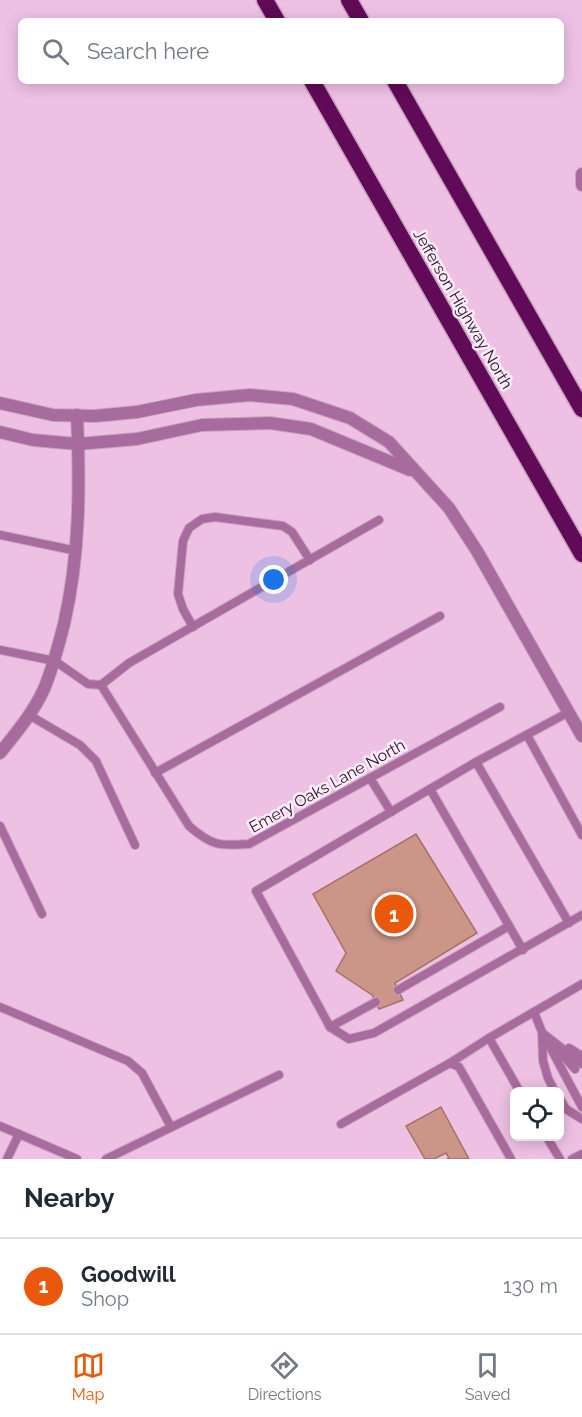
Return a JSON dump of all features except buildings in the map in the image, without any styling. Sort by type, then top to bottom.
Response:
[{"type":"highway","points":[[265,0],[275,18]]},
{"type":"highway","points":[[349,0],[359,18]]},
{"type":"highway","name":"Jefferson Highway North","points":[[314,84],[582,554]]},
{"type":"highway","points":[[397,84],[582,409]]},
{"type":"street","points":[[582,174],[582,185]]},
{"type":"street","points":[[0,403],[53,415],[95,416],[137,412],[196,400],[250,395],[293,399],[350,418],[388,442],[449,508],[477,551],[582,736]]},
{"type":"street","points":[[0,753],[29,714],[43,690],[55,661],[77,551],[77,415]]},
{"type":"street","points":[[0,432],[33,440],[78,444],[137,439],[202,425],[270,423],[311,429],[414,471]]},
{"type":"lane","points":[[193,627],[178,594],[183,541],[189,528],[202,519],[214,517],[282,526],[292,532],[310,560]]},
{"type":"lane","points":[[0,650],[55,661],[88,684],[101,685],[129,663],[379,520]]},
{"type":"lane","points":[[0,535],[77,551]]},
{"type":"lane","points":[[155,773],[440,616]]},
{"type":"lane","name":"Emery Oaks Lane North","points":[[101,685],[189,826],[206,841],[225,846],[249,844],[500,707]]},
{"type":"lane","points":[[569,712],[476,762],[256,891],[330,1027],[349,1039],[374,1034],[582,915]]},
{"type":"lane","points":[[29,714],[80,745],[96,761],[135,846]]},
{"type":"lane","points":[[526,735],[582,835]]},
{"type":"lane","points":[[476,762],[569,923]]},
{"type":"lane","points":[[370,778],[391,812]]},
{"type":"lane","points":[[430,789],[523,950]]},
{"type":"lane","points":[[0,826],[42,914]]},
{"type":"lane","points":[[398,990],[509,926]]},
{"type":"lane","points":[[341,1124],[450,1063],[582,984]]},
{"type":"lane","points":[[330,1027],[375,1002]]},
{"type":"lane","points":[[0,1007],[128,1061],[142,1073],[171,1127]]},
{"type":"lane","points":[[534,1012],[542,1032],[582,1107]]},
{"type":"lane","points":[[542,1032],[582,1056]]},
{"type":"lane","points":[[542,1032],[578,1067]]},
{"type":"lane","points":[[542,1032],[543,1061],[552,1087]]},
{"type":"lane","points":[[489,1038],[517,1087]]},
{"type":"lane","points":[[450,1063],[459,1067],[511,1159]]},
{"type":"lane","points":[[106,1159],[279,1075]]},
{"type":"lane","points":[[564,1106],[582,1119]]},
{"type":"lane","points":[[0,1126],[77,1159]]},
{"type":"lane","points":[[7,1159],[19,1134]]},
{"type":"lane","points":[[549,1141],[560,1159]]},
{"type":"lane","points":[[572,1159],[582,1154]]},
{"type":"place","name":"Goodwill","points":[[394,914]]}]
